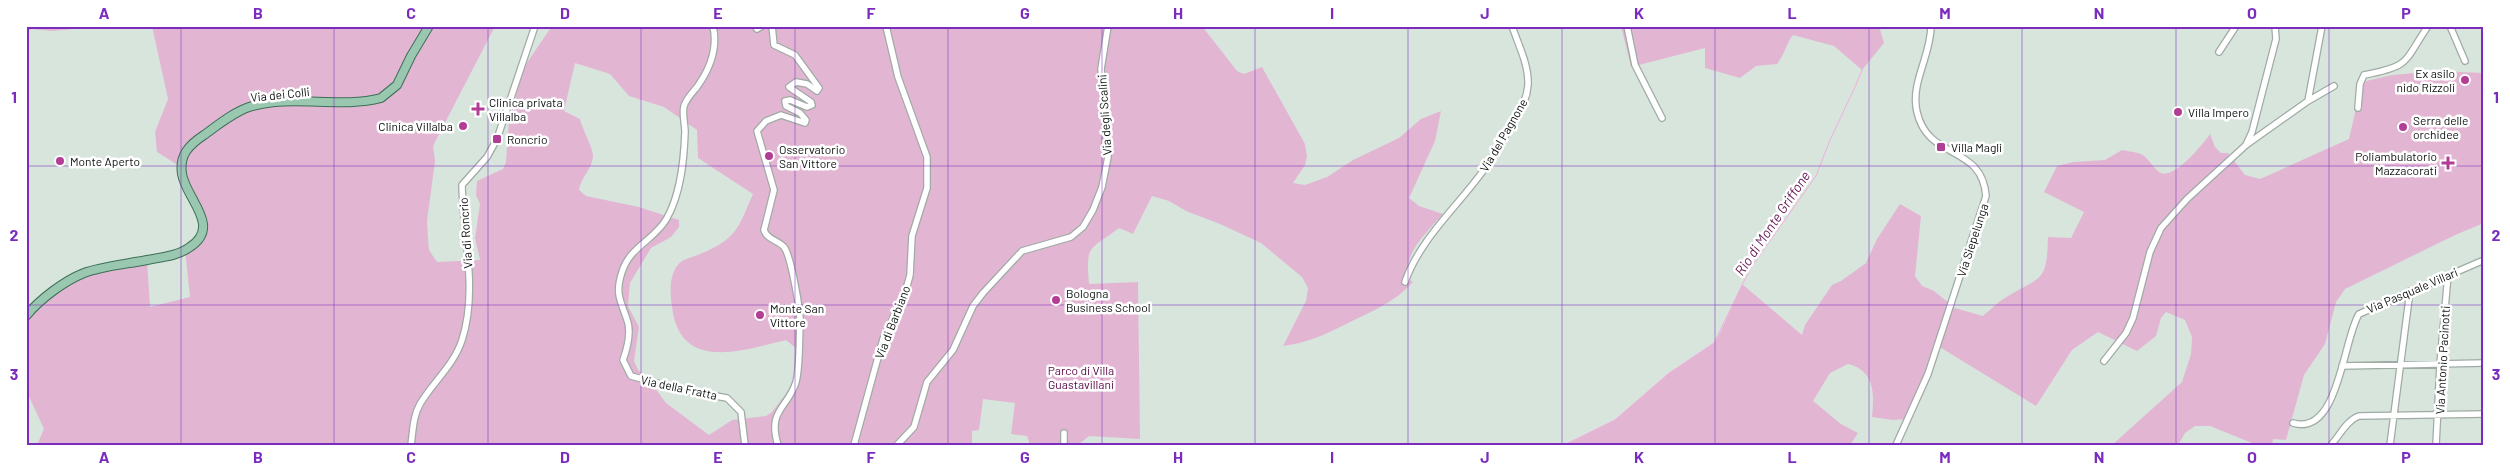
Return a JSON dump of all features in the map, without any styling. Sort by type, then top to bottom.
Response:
[{"type":"main road","name":"Via dei Colli","points":[[26,316],[42,301],[85,273],[174,254],[195,243],[201,236],[204,225],[185,186],[181,162],[187,148],[199,138],[235,114],[258,105],[381,98],[397,85],[411,56],[429,26]]},
{"type":"street","name":"Via di Roncrio","points":[[411,445],[414,421],[420,405],[458,352],[466,324],[468,289],[462,184],[495,144],[535,26]]},
{"type":"street","name":"Via della Fratta","points":[[713,26],[715,37],[708,67],[684,106],[682,161],[673,205],[658,230],[632,252],[622,271],[618,288],[618,299],[628,323],[629,342],[623,360],[625,368],[631,376],[687,391],[727,398],[741,412],[745,445]]},
{"type":"street","points":[[755,26],[757,29],[762,26]]},
{"type":"street","points":[[772,26],[774,45],[795,55],[819,88],[817,91],[807,84],[796,82],[789,87],[811,102],[812,105],[808,107],[790,100],[785,101],[786,106],[800,113],[806,120],[805,123],[781,115],[766,121],[757,131],[774,190],[764,230],[765,234],[783,246],[791,262],[800,323],[796,380],[792,391],[780,406],[775,423],[778,445]]},
{"type":"street","name":"Via di Barbiano","points":[[854,445],[883,339],[905,293],[910,275],[912,236],[927,188],[926,157],[898,77],[886,26]]},
{"type":"street","name":"Via degli Scalini","points":[[897,445],[914,427],[928,382],[953,350],[973,306],[983,293],[1022,251],[1072,236],[1083,227],[1091,213],[1102,187],[1108,157],[1101,69],[1108,26]]},
{"type":"street","name":"Via del Pagnone","points":[[1405,282],[1410,268],[1444,218],[1482,172],[1526,100],[1528,83],[1526,67],[1512,26]]},
{"type":"street","points":[[1627,26],[1635,65],[1662,118]]},
{"type":"street","name":"Via Siepelunga","points":[[1896,445],[1928,374],[1986,196],[1980,170],[1935,142],[1926,132],[1917,114],[1916,92],[1928,52],[1931,26]]},
{"type":"street","points":[[2219,52],[2236,26]]},
{"type":"street","points":[[2246,145],[2252,132],[2276,39],[2275,26]]},
{"type":"street","points":[[2308,101],[2322,26]]},
{"type":"street","points":[[2358,108],[2360,84],[2364,75],[2400,66],[2409,57],[2428,26]]},
{"type":"street","points":[[2450,26],[2465,62]]},
{"type":"street","points":[[2104,361],[2126,333],[2134,318],[2150,252],[2161,228],[2187,199],[2221,170],[2232,156],[2308,101],[2334,86]]},
{"type":"street","name":"Via Pasquale Villari","points":[[2293,423],[2304,425],[2316,419],[2330,402],[2359,314],[2484,260]]},
{"type":"street","name":"Via Antonio Pacinotti","points":[[2436,445],[2440,364],[2448,275]]},
{"type":"street","points":[[2390,445],[2410,291]]},
{"type":"street","points":[[2342,366],[2484,363]]},
{"type":"street","points":[[2331,445],[2354,418],[2359,416],[2484,414]]},
{"type":"street","points":[[1064,433],[1064,445]]},
{"type":"green space","points":[[26,26],[100,26],[53,31],[32,29],[26,32]]},
{"type":"green space","name":"Parco di Villa Guastavillani","points":[[152,26],[492,26],[494,28],[433,146],[435,161],[427,221],[429,250],[437,262],[480,260],[475,238],[480,204],[476,195],[477,181],[503,169],[506,162],[509,120],[524,67],[552,26],[1202,26],[1237,71],[1244,74],[1262,67],[1305,144],[1307,156],[1305,165],[1293,183],[1305,185],[1327,177],[1353,160],[1399,138],[1421,119],[1441,111],[1435,141],[1409,198],[1419,206],[1443,214],[1424,235],[1413,251],[1407,268],[1407,278],[1413,282],[1399,295],[1375,310],[1325,334],[1300,343],[1283,346],[1306,301],[1308,288],[1302,277],[1261,243],[1186,211],[1169,201],[1152,196],[1133,234],[1119,228],[1091,250],[1088,262],[1089,284],[1138,282],[1140,439],[1089,436],[1078,445],[1030,445],[1027,436],[1011,434],[1015,403],[983,399],[979,430],[972,431],[972,445],[37,445],[44,429],[26,390],[26,319],[51,294],[94,271],[147,260],[150,307],[190,297],[185,249],[200,238],[206,222],[205,214],[187,187],[184,169],[157,152],[155,132],[168,99]],"holes":[[[575,63],[610,74],[629,96],[664,107],[697,130],[698,158],[753,194],[739,224],[729,237],[712,249],[679,263],[674,270],[671,280],[671,297],[677,328],[687,341],[700,349],[716,352],[733,351],[786,340],[797,349],[794,383],[772,412],[766,416],[732,420],[709,435],[666,403],[647,377],[638,370],[634,361],[639,327],[628,306],[630,283],[651,248],[671,237],[679,227],[679,220],[639,207],[586,196],[579,190],[591,165],[593,153],[580,119],[564,111]]]},
{"type":"green space","points":[[1621,26],[1879,26],[1884,43],[1862,70],[1834,46],[1793,35],[1777,64],[1756,66],[1740,78],[1705,68],[1705,48],[1631,67]]},
{"type":"green space","points":[[2438,71],[2484,73],[2484,223],[2455,235],[2345,289],[2336,302],[2325,344],[2304,375],[2286,440],[2273,439],[2272,445],[2257,445],[2210,426],[2195,426],[2185,433],[2178,445],[2112,445],[2182,382],[2191,354],[2192,337],[2185,320],[2166,312],[2161,318],[2156,336],[2137,351],[2098,332],[2072,350],[2036,406],[1938,346],[1907,419],[1893,420],[1872,417],[1873,392],[1871,385],[1864,372],[1857,367],[1848,364],[1830,373],[1813,401],[1841,424],[1858,433],[1850,445],[1565,445],[1615,420],[1668,374],[1714,343],[1742,284],[1802,335],[1805,325],[1832,285],[1841,281],[1866,263],[1877,239],[1900,204],[1921,216],[1915,276],[1922,286],[1934,291],[1955,308],[1983,316],[2001,300],[2040,276],[2046,262],[2048,237],[2071,238],[2084,212],[2044,192],[2057,166],[2073,162],[2105,160],[2122,150],[2141,154],[2158,171],[2167,173],[2174,171],[2188,160],[2210,134],[2215,147],[2221,153],[2228,153],[2245,175],[2260,179],[2349,139],[2362,82],[2392,75]]},
{"type":"waterway","name":"Rio di Monte Griffone","points":[[1564,445],[1615,420],[1668,374],[1714,343],[1750,269],[1816,176],[1830,140],[1855,87],[1862,70],[1861,56],[1848,26]]},
{"type":"place","name":"Ex asilo nido Rizzoli","points":[[2465,80]]},
{"type":"place","name":"Clinica privata Villalba","points":[[478,109]]},
{"type":"place","name":"Villa Impero","points":[[2178,112]]},
{"type":"place","name":"Clinica Villalba","points":[[463,126]]},
{"type":"place","name":"Serra delle orchidee","points":[[2403,127]]},
{"type":"place","name":"Roncrio","points":[[497,139]]},
{"type":"place","name":"Villa Magli","points":[[1941,147]]},
{"type":"place","name":"Osservatorio San Vittore","points":[[769,156]]},
{"type":"place","name":"Monte Aperto","points":[[60,161]]},
{"type":"place","name":"Poliambulatorio Mazzacorati","points":[[2448,163]]},
{"type":"place","name":"Bologna Business School","points":[[1056,300]]},
{"type":"place","name":"Monte San Vittore","points":[[760,315]]}]
